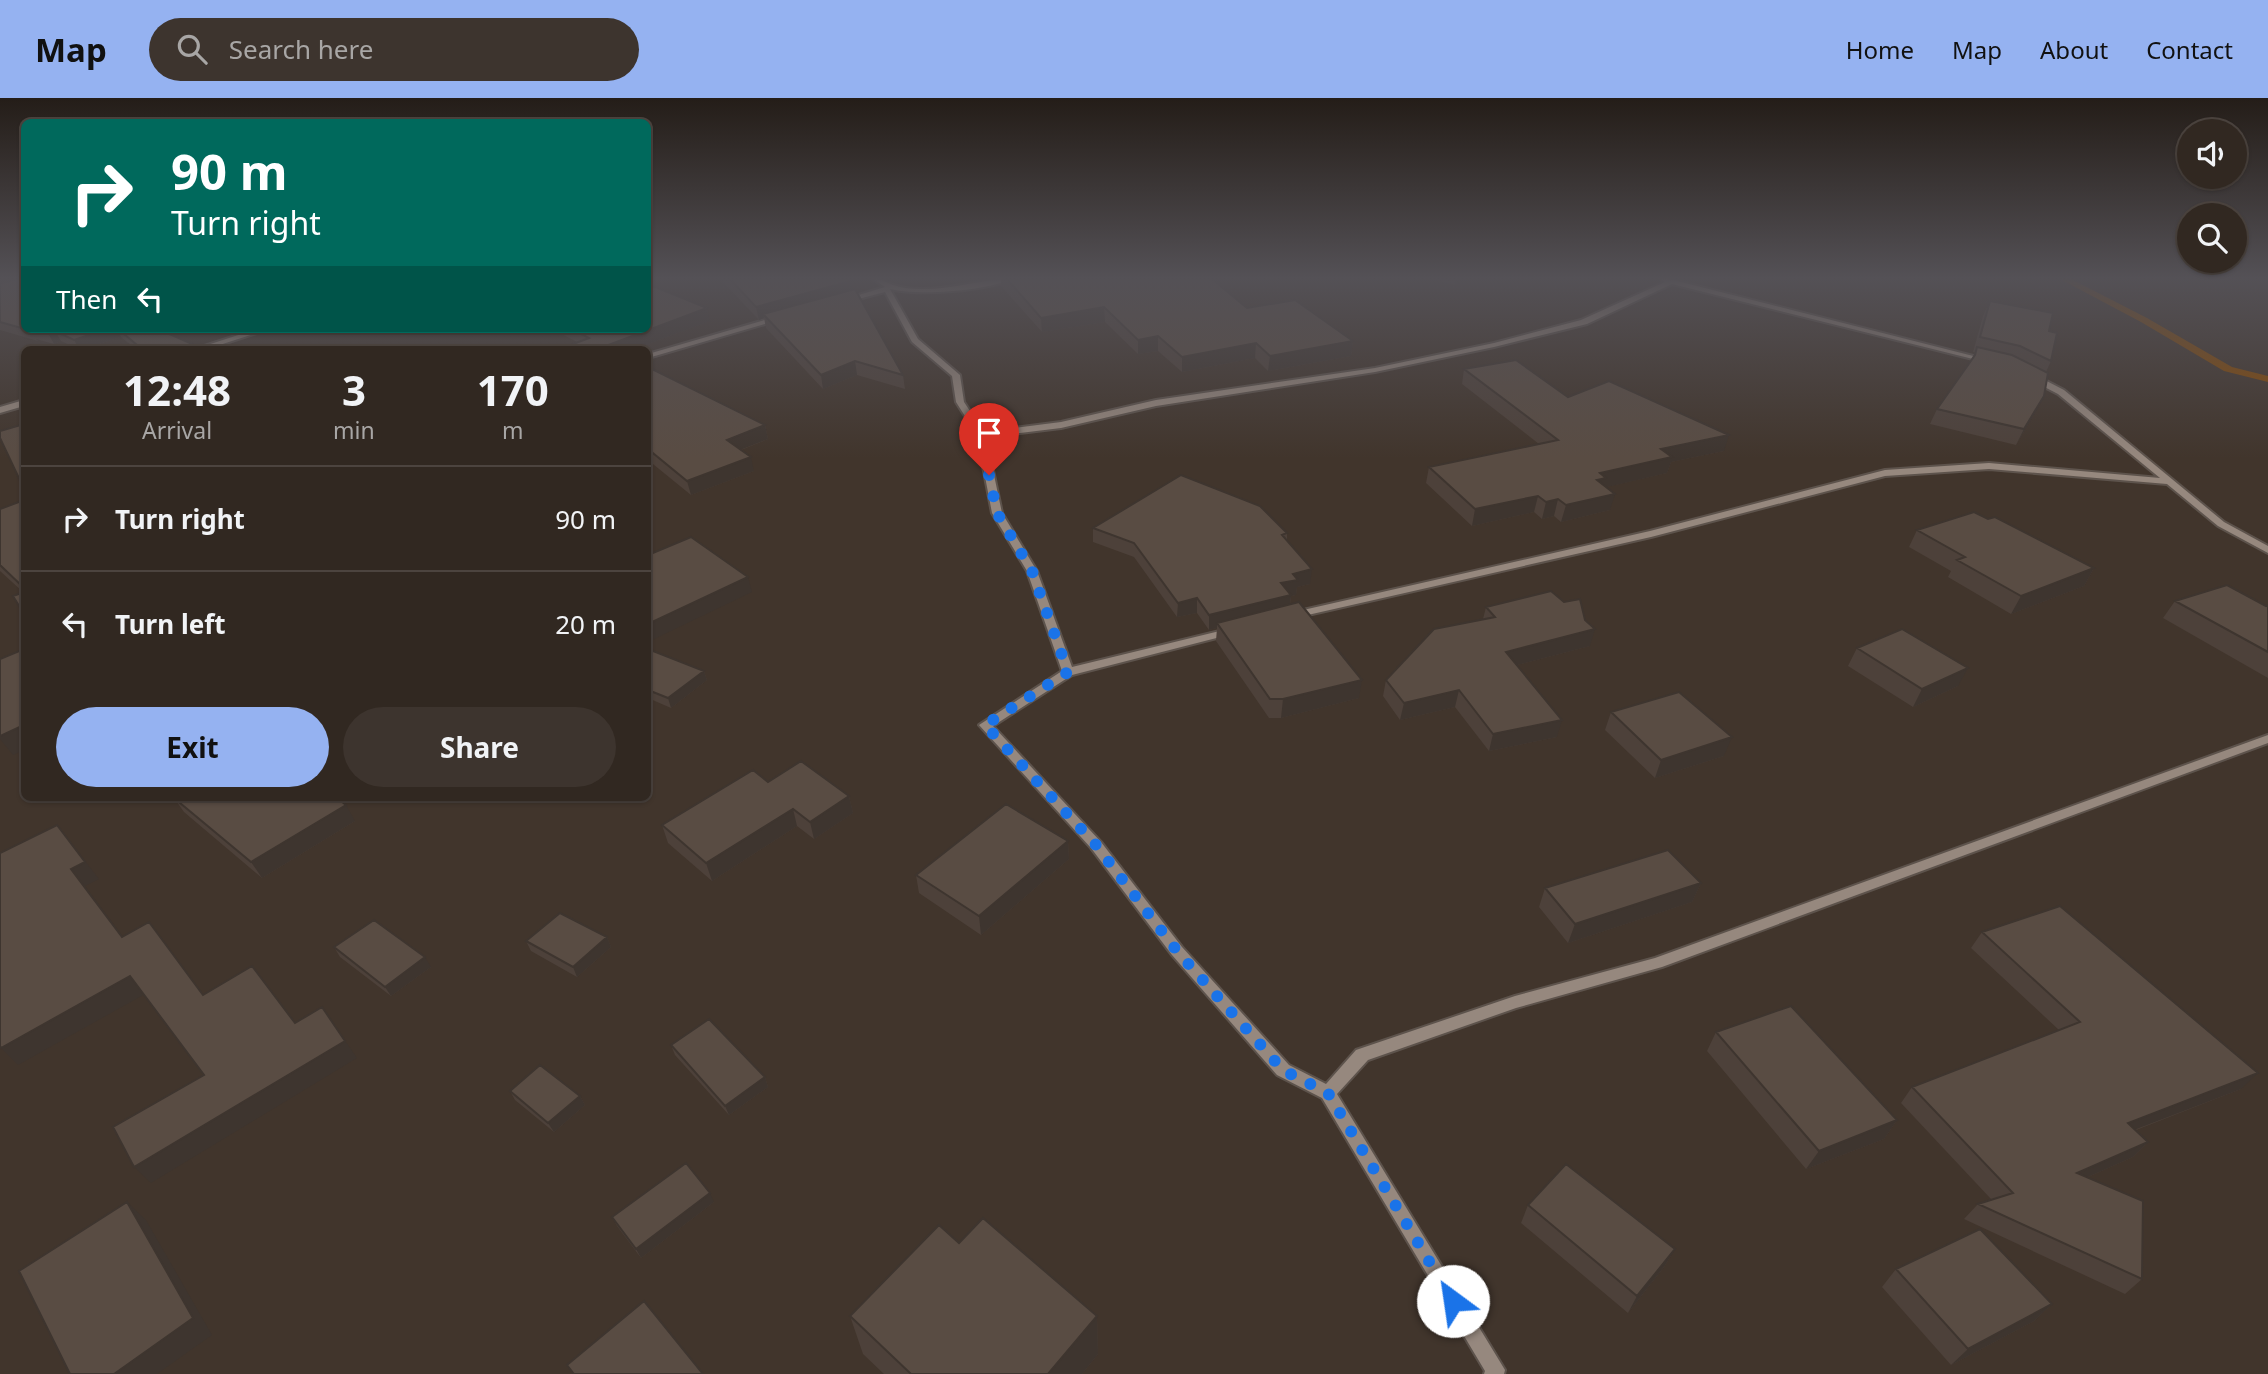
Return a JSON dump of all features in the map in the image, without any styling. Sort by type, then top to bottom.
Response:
[{"type":"street","points":[[209,346],[234,339]]},
{"type":"street","points":[[651,355],[710,339]]},
{"type":"street","points":[[914,339],[956,374],[960,402],[981,435],[997,513],[1032,571],[1068,672]]},
{"type":"street","points":[[981,435],[1061,425],[1156,403],[1375,370],[1519,339]]},
{"type":"street","points":[[1901,339],[1996,362]]},
{"type":"street","points":[[2019,371],[2061,392],[2221,524],[2268,550]]},
{"type":"street","points":[[0,410],[21,404]]},
{"type":"street","points":[[1280,618],[1651,534],[1885,473],[1989,466],[2171,482]]},
{"type":"street","points":[[1240,628],[1068,672],[985,725],[1096,845],[1177,951],[1283,1070],[1328,1093],[1494,1374]]},
{"type":"street","points":[[1328,1093],[1362,1055],[1514,1002],[1657,963],[2268,739]]},
{"type":"building","points":[[129,339],[180,339],[197,346],[138,346]]},
{"type":"building","points":[[588,339],[626,339],[606,346],[568,346]]},
{"type":"building","points":[[786,339],[883,339],[903,375],[855,361],[821,375]]},
{"type":"building","points":[[1161,339],[1350,339],[1353,341],[1270,356],[1256,343],[1182,357]]},
{"type":"building","points":[[1987,339],[2056,339],[2051,361],[2020,346]]},
{"type":"building","points":[[1977,347],[2012,355],[2048,373],[2044,396],[2024,429],[1937,409],[1975,355]]},
{"type":"building","points":[[1516,360],[1568,397],[1609,381],[1729,435],[1661,449],[1672,457],[1600,473],[1606,478],[1597,480],[1615,494],[1566,505],[1558,499],[1546,502],[1538,496],[1475,509],[1429,467],[1558,440],[1464,369]]},
{"type":"building","points":[[651,368],[765,425],[727,440],[751,457],[687,481],[651,451]]},
{"type":"building","points":[[21,425],[21,483],[0,438],[0,431]]},
{"type":"building","points":[[1181,475],[1260,506],[1287,533],[1282,535],[1312,569],[1293,574],[1298,580],[1281,583],[1291,595],[1209,615],[1197,598],[1178,603],[1134,543],[1093,528]]},
{"type":"building","points":[[21,501],[21,585],[0,565],[0,509]]},
{"type":"building","points":[[1974,512],[1988,519],[1995,517],[2094,568],[2021,596],[1957,560],[1965,557],[1917,530]]},
{"type":"building","points":[[691,537],[748,577],[651,623],[651,554]]},
{"type":"building","points":[[2227,585],[2268,605],[2268,652],[2175,601]]},
{"type":"building","points":[[1551,591],[1564,602],[1580,599],[1585,620],[1595,629],[1506,652],[1562,720],[1493,734],[1459,690],[1404,703],[1386,680],[1434,629],[1495,617],[1486,607]]},
{"type":"building","points":[[21,593],[21,609],[13,596]]},
{"type":"building","points":[[1299,602],[1362,680],[1283,699],[1270,699],[1217,623]]},
{"type":"building","points":[[1902,629],[1968,668],[1922,689],[1857,648]]},
{"type":"building","points":[[21,650],[21,726],[0,736],[0,659]]},
{"type":"building","points":[[651,650],[704,671],[668,698],[651,691]]},
{"type":"building","points":[[1679,692],[1732,737],[1661,760],[1611,712]]},
{"type":"building","points":[[801,761],[849,796],[810,822],[793,809],[706,863],[662,825],[753,770],[768,782]]},
{"type":"building","points":[[178,801],[341,801],[346,805],[251,862]]},
{"type":"building","points":[[1006,804],[1068,841],[979,916],[916,875]]},
{"type":"building","points":[[57,825],[85,862],[71,869],[122,937],[149,922],[203,995],[252,966],[295,1023],[322,1007],[345,1041],[134,1167],[113,1127],[204,1075],[130,976],[1,1048],[0,1046],[0,853]]},
{"type":"building","points":[[1668,850],[1701,883],[1575,924],[1545,888]]},
{"type":"building","points":[[2060,906],[2258,1073],[2128,1123],[2148,1142],[2077,1173],[2143,1201],[2142,1279],[1978,1204],[2013,1193],[1912,1087],[2080,1022],[1982,932]]},
{"type":"building","points":[[560,913],[607,937],[573,967],[526,941]]},
{"type":"building","points":[[374,920],[425,957],[385,987],[334,947]]},
{"type":"building","points":[[1791,1006],[1897,1120],[1819,1151],[1716,1032]]},
{"type":"building","points":[[709,1019],[765,1077],[725,1106],[671,1045]]},
{"type":"building","points":[[540,1065],[580,1096],[548,1123],[510,1091]]},
{"type":"building","points":[[686,1163],[710,1193],[636,1249],[612,1217]]},
{"type":"building","points":[[1566,1164],[1675,1249],[1637,1296],[1528,1205]]},
{"type":"building","points":[[127,1202],[193,1318],[114,1374],[70,1374],[19,1271]]},
{"type":"building","points":[[983,1218],[1097,1316],[1048,1374],[911,1374],[850,1316],[939,1225],[959,1243]]},
{"type":"building","points":[[1980,1229],[2052,1304],[1968,1349],[1896,1269]]},
{"type":"building","points":[[644,1301],[703,1374],[574,1374],[567,1365]]},
{"type":"waterway","points":[[2176,339],[2228,369],[2268,379]]},
{"type":"route","points":[[989,475],[997,513],[1032,571],[1068,672],[985,725],[1096,845],[1177,951],[1283,1070],[1328,1093],[1453,1301]]}]
